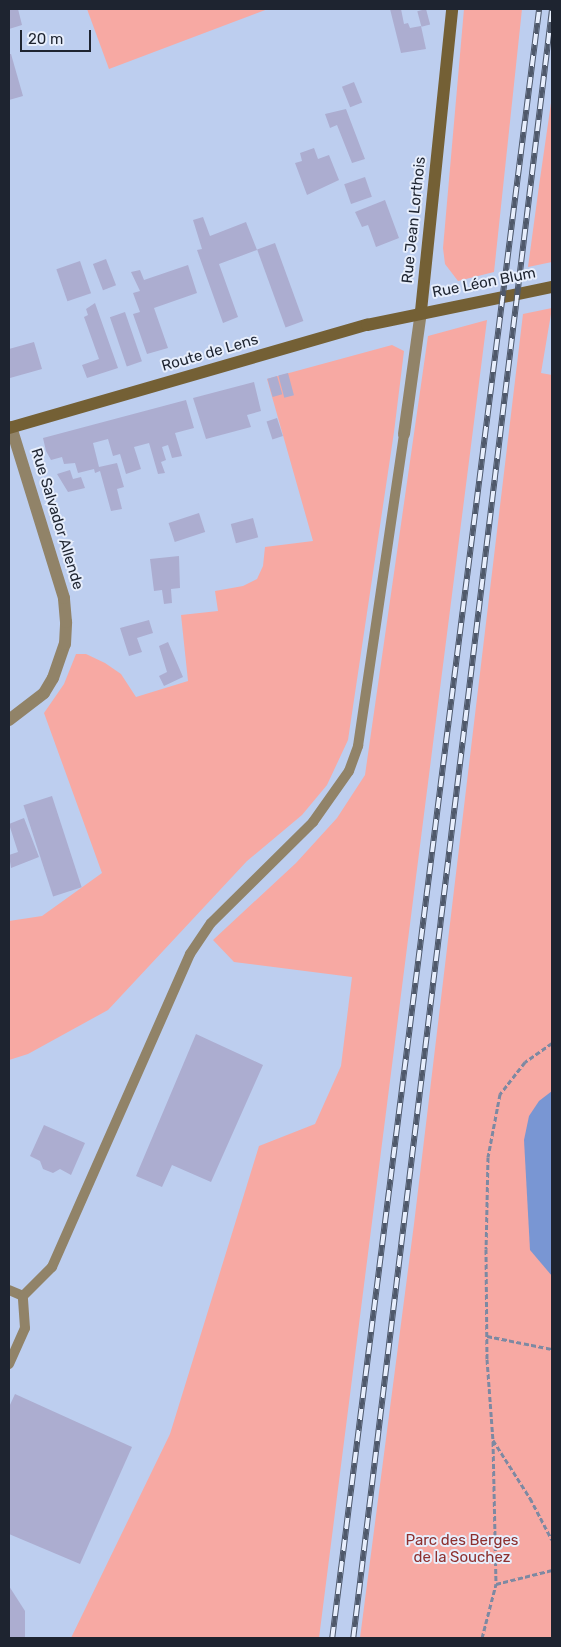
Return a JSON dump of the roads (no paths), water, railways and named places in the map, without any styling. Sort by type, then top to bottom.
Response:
[{"type":"street","name":"Rue Jean Lorthois","points":[[404,434],[421,312],[452,9]]},
{"type":"street","name":"Rue Léon Blum","points":[[421,312],[552,287]]},
{"type":"street","name":"Route de Lens","points":[[10,428],[421,312]]},
{"type":"street","name":"Rue Salvador Allende","points":[[9,720],[44,693],[53,678],[65,644],[66,622],[64,598],[10,428]]},
{"type":"lane","points":[[9,1364],[25,1328],[23,1296],[52,1267],[190,954],[211,923],[313,822],[349,771],[358,746],[404,434]]},
{"type":"lane","points":[[9,1290],[23,1296]]},
{"type":"water","points":[[552,1091],[552,1276],[530,1250],[524,1140],[529,1116],[539,1101]]},
{"type":"railway","points":[[332,1638],[539,9]]},
{"type":"railway","points":[[353,1638],[552,9]]},
{"type":"park label","name":"Parc des Berges de la Souchez","points":[[462,1548]]}]
